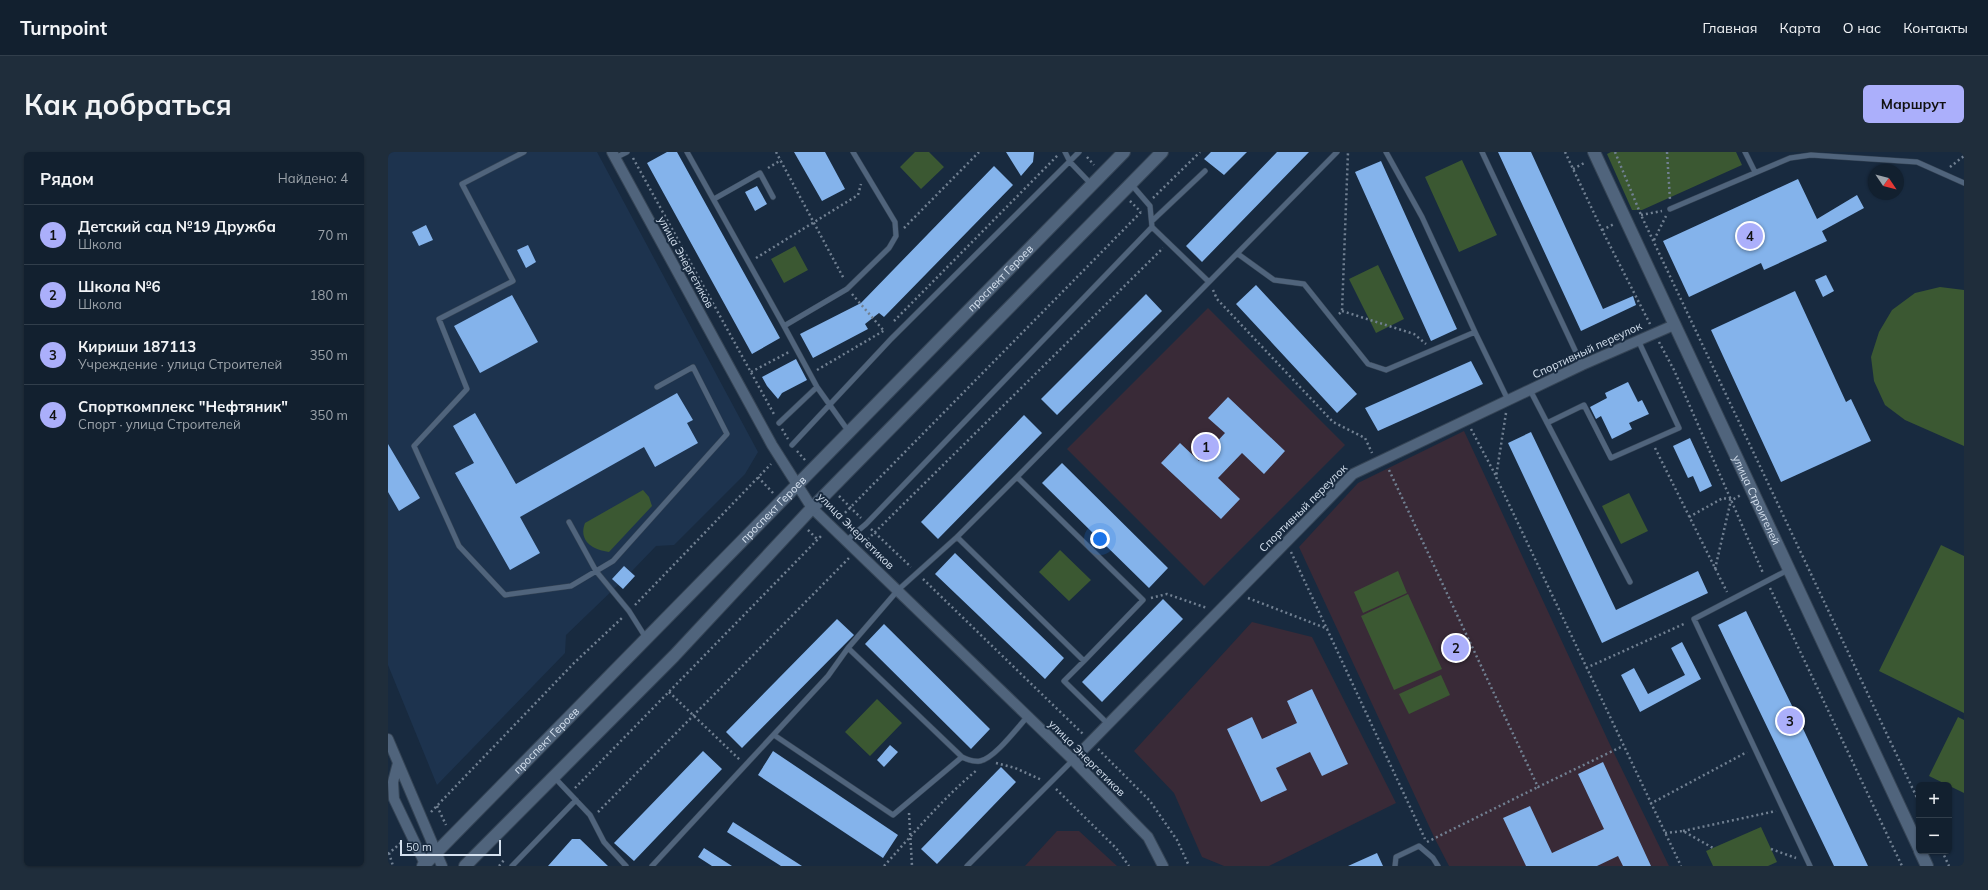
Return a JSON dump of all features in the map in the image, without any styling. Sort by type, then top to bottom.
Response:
[{"type":"main road","name":"проспект Героев","points":[[425,865],[1124,152]]},
{"type":"main road","points":[[465,866],[674,656],[812,508],[1162,152]]},
{"type":"main road","name":"улица Строителей","points":[[1594,152],[1916,842]]},
{"type":"main road","points":[[1921,854],[1927,866]]},
{"type":"street","name":"улица Энергетиков","points":[[613,155],[772,445],[812,508],[1073,760],[1148,837],[1163,866]]},
{"type":"street","name":"Спортивный переулок","points":[[1073,760],[1353,474],[1582,365],[1674,325]]},
{"type":"street","points":[[388,739],[442,866]]},
{"type":"street","points":[[398,763],[393,782],[394,799],[425,865]]},
{"type":"lane","points":[[524,152],[462,184],[513,281],[439,319],[468,389],[414,446],[459,546],[505,595],[571,586],[614,560],[727,434],[693,367],[657,387]]},
{"type":"lane","points":[[613,155],[629,152]]},
{"type":"lane","points":[[688,152],[817,387],[849,434]]},
{"type":"lane","points":[[784,326],[847,289],[889,248],[896,236],[895,222],[853,152]]},
{"type":"lane","points":[[1065,152],[1070,162],[1092,186]]},
{"type":"lane","points":[[792,445],[891,339],[1079,152]]},
{"type":"lane","points":[[652,866],[828,676],[848,648],[898,590],[957,537],[1017,478],[1337,152]]},
{"type":"lane","points":[[1386,152],[1422,217],[1508,400]]},
{"type":"lane","points":[[1482,152],[1582,365]]},
{"type":"lane","points":[[1745,152],[1755,172]]},
{"type":"lane","points":[[1670,209],[1790,158],[1812,155],[1917,162],[1964,183]]},
{"type":"lane","points":[[846,540],[866,524],[1152,224],[1205,171]]},
{"type":"lane","points":[[714,199],[760,173],[773,197]]},
{"type":"lane","points":[[1131,184],[1150,206],[1152,224],[1168,242],[1209,282]]},
{"type":"lane","points":[[1238,254],[1274,280],[1304,284],[1368,364],[1386,370],[1475,332]]},
{"type":"lane","points":[[1547,423],[1584,405],[1611,458],[1679,428],[1638,340]]},
{"type":"lane","points":[[779,423],[817,387]]},
{"type":"lane","points":[[1530,390],[1630,582]]},
{"type":"lane","points":[[1017,478],[1143,600],[1064,680],[1108,724]]},
{"type":"lane","points":[[569,522],[596,571],[629,611],[647,639]]},
{"type":"lane","points":[[957,537],[1084,661]]},
{"type":"lane","points":[[1789,570],[1694,619],[1810,866]]},
{"type":"lane","points":[[848,648],[962,757],[972,761],[982,761],[990,756],[1028,716]]},
{"type":"lane","points":[[774,734],[893,815],[962,757]]},
{"type":"lane","points":[[967,866],[1073,760]]},
{"type":"lane","points":[[553,776],[590,815],[604,842],[626,866]]},
{"type":"lane","points":[[512,866],[576,800]]},
{"type":"lane","points":[[1395,866],[1396,857],[1419,846],[1433,858],[1438,866]]},
{"type":"path","points":[[629,152],[792,445]]},
{"type":"path","points":[[776,152],[843,276],[847,289],[891,339]]},
{"type":"path","points":[[896,236],[979,152]]},
{"type":"path","points":[[810,373],[884,331],[1061,152]]},
{"type":"path","points":[[569,794],[1200,152]]},
{"type":"path","points":[[1333,320],[1342,311],[1348,152]]},
{"type":"path","points":[[1565,152],[1602,230],[1674,370],[1767,582],[1902,866]]},
{"type":"path","points":[[1614,152],[1654,241],[1916,796]]},
{"type":"path","points":[[1654,241],[1670,209],[1667,152]]},
{"type":"path","points":[[1942,173],[1964,156]]},
{"type":"path","points":[[760,173],[781,160]]},
{"type":"path","points":[[749,262],[858,195],[865,173]]},
{"type":"path","points":[[590,815],[600,811],[857,550],[1168,242]]},
{"type":"path","points":[[1209,282],[1217,299],[1333,422],[1365,438],[1376,463]]},
{"type":"path","points":[[1342,311],[1414,334],[1433,350]]},
{"type":"path","points":[[751,372],[796,348]]},
{"type":"path","points":[[1496,477],[1508,400]]},
{"type":"path","points":[[1466,420],[1496,477],[1650,804],[1681,866]]},
{"type":"path","points":[[438,806],[574,663],[629,611],[771,465],[766,450],[786,436]]},
{"type":"path","points":[[1652,441],[1730,600]]},
{"type":"path","points":[[1389,469],[1538,787]]},
{"type":"path","points":[[1689,517],[1723,498],[1732,500]]},
{"type":"path","points":[[1715,569],[1732,500]]},
{"type":"path","points":[[852,507],[866,524],[1092,742],[1150,801],[1177,840],[1189,866]]},
{"type":"path","points":[[1284,544],[1294,554],[1433,858]]},
{"type":"path","points":[[1236,593],[1328,629]]},
{"type":"path","points":[[1143,600],[1167,594],[1218,612]]},
{"type":"path","points":[[1586,668],[1694,619]]},
{"type":"path","points":[[669,692],[745,765]]},
{"type":"path","points":[[1426,843],[1623,746]]},
{"type":"path","points":[[1650,804],[1755,748]]},
{"type":"path","points":[[989,764],[995,762],[1015,768],[1050,784],[1116,848],[1129,866]]},
{"type":"path","points":[[884,866],[963,782],[978,770]]},
{"type":"path","points":[[908,803],[912,866]]},
{"type":"path","points":[[1665,833],[1683,831],[1783,810]]},
{"type":"path","points":[[1683,831],[1713,848]]},
{"type":"path","points":[[393,866],[388,853],[404,840]]},
{"type":"path","points":[[1771,848],[1794,857],[1799,861]]},
{"type":"path","points":[[1943,854],[1949,866]]},
{"type":"path","points":[[499,866],[510,855]]},
{"type":"shaded area","points":[[388,152],[597,152],[758,452],[745,474],[674,545],[656,546],[631,572],[635,576],[623,589],[618,585],[566,635],[565,653],[437,785],[388,665]]},
{"type":"shaded area","points":[[1208,308],[1345,445],[1204,586],[1067,449]]},
{"type":"shaded area","points":[[1464,431],[1612,749],[1669,866],[1449,866],[1435,839],[1299,547],[1358,483]]},
{"type":"shaded area","points":[[1252,622],[1312,637],[1396,803],[1269,866],[1224,866],[1202,857],[1174,793],[1134,751]]},
{"type":"shaded area","points":[[1057,831],[1079,831],[1117,866],[1025,866]]},
{"type":"green space","points":[[915,152],[929,152],[944,167],[921,189],[900,167]]},
{"type":"green space","points":[[1611,152],[1736,152],[1742,165],[1642,210],[1632,210],[1607,154]]},
{"type":"green space","points":[[1462,160],[1497,235],[1459,252],[1425,177]]},
{"type":"green space","points":[[795,246],[808,270],[784,283],[771,259]]},
{"type":"green space","points":[[1378,265],[1404,319],[1376,333],[1349,279]]},
{"type":"green space","points":[[1940,287],[1964,290],[1964,446],[1905,420],[1885,405],[1874,381],[1871,357],[1879,332],[1892,310],[1915,293]]},
{"type":"green space","points":[[643,490],[649,497],[652,506],[609,552],[603,551],[588,544],[585,540],[583,529],[585,523]]},
{"type":"green space","points":[[1629,493],[1648,531],[1621,544],[1602,506]]},
{"type":"green space","points":[[1941,545],[1964,556],[1964,713],[1879,671]]},
{"type":"green space","points":[[1060,550],[1091,580],[1069,601],[1039,572]]},
{"type":"green space","points":[[1398,571],[1407,593],[1363,613],[1354,592]]},
{"type":"green space","points":[[1408,594],[1442,669],[1394,690],[1361,616]]},
{"type":"green space","points":[[1441,675],[1450,695],[1409,714],[1399,694]]},
{"type":"green space","points":[[877,699],[902,723],[870,756],[845,732]]},
{"type":"green space","points":[[1958,717],[1964,720],[1964,793],[1952,787],[1952,782],[1941,782],[1929,776]]},
{"type":"green space","points":[[1761,827],[1777,862],[1768,866],[1713,866],[1706,851]]},
{"type":"building","points":[[667,152],[677,152],[780,338],[752,354],[647,163]]},
{"type":"building","points":[[794,152],[825,152],[845,189],[822,201]]},
{"type":"building","points":[[1006,152],[1034,152],[1033,162],[1021,176]]},
{"type":"building","points":[[1211,152],[1247,152],[1224,175],[1204,159]]},
{"type":"building","points":[[1277,152],[1309,152],[1202,262],[1186,246]]},
{"type":"building","points":[[1498,152],[1531,152],[1603,309],[1633,296],[1636,305],[1581,331]]},
{"type":"building","points":[[1381,161],[1457,329],[1431,341],[1355,172]]},
{"type":"building","points":[[994,166],[1013,185],[884,317],[879,313],[865,324],[868,329],[813,358],[800,334],[861,303]]},
{"type":"building","points":[[1798,179],[1817,219],[1857,195],[1864,208],[1822,231],[1827,241],[1764,270],[1761,263],[1689,297],[1663,241]]},
{"type":"building","points":[[757,186],[767,204],[755,211],[745,192]]},
{"type":"building","points":[[426,225],[433,240],[419,246],[412,232]]},
{"type":"building","points":[[528,245],[536,262],[526,268],[517,250]]},
{"type":"building","points":[[1826,275],[1834,291],[1823,297],[1815,280]]},
{"type":"building","points":[[1256,285],[1357,394],[1337,413],[1236,304]]},
{"type":"building","points":[[1795,291],[1846,402],[1851,399],[1871,441],[1781,482],[1711,330]]},
{"type":"building","points":[[1146,294],[1162,311],[1057,415],[1041,399]]},
{"type":"building","points":[[512,295],[538,342],[480,373],[454,326]]},
{"type":"building","points":[[796,359],[807,380],[782,393],[778,399],[767,386],[762,377]]},
{"type":"building","points":[[1471,361],[1483,384],[1378,431],[1365,408]]},
{"type":"building","points":[[1628,382],[1638,402],[1642,400],[1649,414],[1629,423],[1632,429],[1612,439],[1601,416],[1596,419],[1590,407],[1607,398],[1605,393]]},
{"type":"building","points":[[677,393],[693,420],[687,423],[698,443],[655,467],[644,447],[520,517],[540,553],[510,570],[455,473],[474,463],[453,426],[475,413],[516,484]]},
{"type":"building","points":[[1228,397],[1285,451],[1264,474],[1242,453],[1218,478],[1240,499],[1221,519],[1161,463],[1180,443],[1199,461],[1225,433],[1208,418]]},
{"type":"building","points":[[1024,415],[1042,433],[938,539],[921,522]]},
{"type":"building","points":[[1531,432],[1616,610],[1698,571],[1708,593],[1602,643],[1508,443]]},
{"type":"building","points":[[1690,438],[1712,486],[1700,492],[1693,476],[1688,478],[1673,446]]},
{"type":"building","points":[[388,444],[420,498],[399,511],[388,492]]},
{"type":"building","points":[[1062,463],[1168,568],[1149,588],[1042,483]]},
{"type":"building","points":[[955,553],[1064,658],[1045,679],[935,574]]},
{"type":"building","points":[[624,566],[635,576],[623,589],[612,579]]},
{"type":"building","points":[[1163,599],[1183,619],[1102,702],[1082,682]]},
{"type":"building","points":[[1746,611],[1868,866],[1834,866],[1718,625]]},
{"type":"building","points":[[837,619],[854,635],[742,748],[726,732]]},
{"type":"building","points":[[884,624],[990,729],[971,749],[865,644]]},
{"type":"building","points":[[1682,642],[1701,679],[1640,712],[1621,675],[1634,668],[1648,694],[1685,675],[1671,648]]},
{"type":"building","points":[[1312,689],[1348,764],[1322,776],[1310,752],[1276,768],[1287,790],[1261,802],[1227,729],[1252,717],[1262,739],[1297,723],[1287,701]]},
{"type":"building","points":[[890,745],[898,752],[884,767],[877,760]]},
{"type":"building","points":[[703,751],[722,769],[634,861],[614,843]]},
{"type":"building","points":[[773,751],[898,835],[883,858],[758,775]]},
{"type":"building","points":[[1603,762],[1651,866],[1623,866],[1618,856],[1597,866],[1526,866],[1503,818],[1530,806],[1552,853],[1604,829],[1578,774]]},
{"type":"building","points":[[1001,767],[1016,782],[937,864],[921,849]]},
{"type":"building","points":[[733,822],[802,866],[781,866],[727,832]]},
{"type":"building","points":[[572,839],[580,839],[608,866],[548,866]]},
{"type":"building","points":[[704,848],[732,866],[712,866],[698,857]]},
{"type":"building","points":[[1377,853],[1383,866],[1348,866]]},
{"type":"place","name":"Спорткомплекс \"Нефтяник\"","points":[[1750,236]]},
{"type":"place","name":"Детский сад №19 Дружба","points":[[1206,447]]},
{"type":"place","name":"Школа №6","points":[[1456,648]]},
{"type":"place","name":"Кириши 187113","points":[[1790,721]]}]
